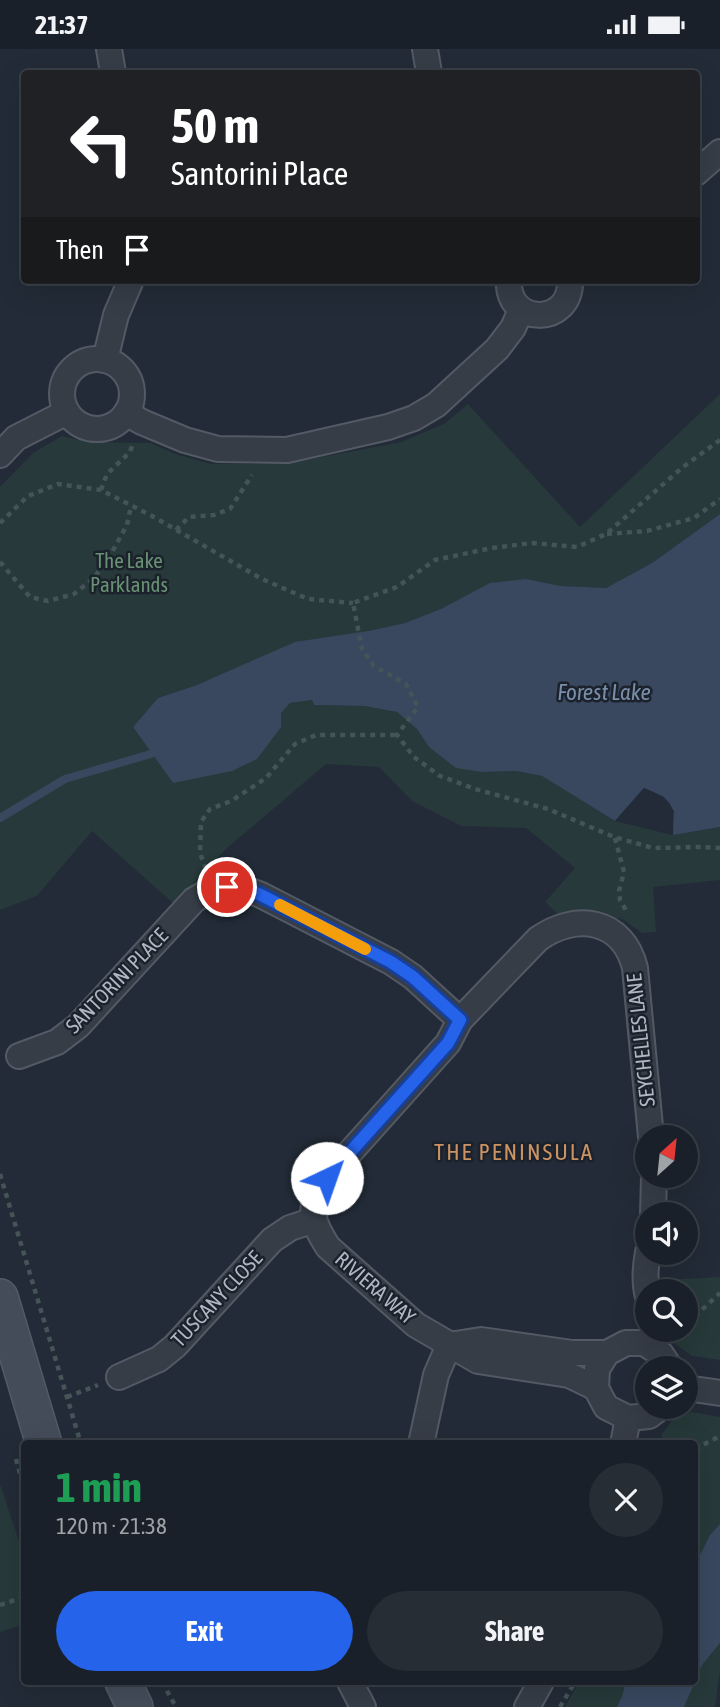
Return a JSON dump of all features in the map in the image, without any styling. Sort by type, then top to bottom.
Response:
[{"type":"street","points":[[109,49],[112,70]]},
{"type":"street","points":[[425,49],[428,70]]},
{"type":"street","points":[[700,170],[720,152]]},
{"type":"street","points":[[105,361],[116,315],[129,284]]},
{"type":"street","points":[[509,284],[509,293],[514,303],[530,314],[540,315],[550,314],[565,302],[570,284]]},
{"type":"street","points":[[134,417],[129,381],[115,365],[93,360],[72,369],[62,390],[63,401],[74,421],[85,427],[108,427],[134,417],[185,440],[218,449],[287,450],[388,427],[414,418],[436,405],[497,349],[513,328],[522,310]]},
{"type":"street","points":[[0,455],[16,438],[67,412]]},
{"type":"street","points":[[214,889],[244,888],[261,895],[391,962],[413,977],[460,1020],[448,1043],[327,1178],[313,1206],[314,1220]]},
{"type":"street","name":"SANTORINI PLACE","points":[[19,1056],[57,1042],[78,1026],[194,900],[214,889]]},
{"type":"street","name":"SEYCHELLES LANE","points":[[460,1020],[538,939],[563,926],[580,923],[603,927],[617,935],[625,944],[635,968],[649,1125]]},
{"type":"street","name":"RIVIERA WAY","points":[[314,1220],[328,1247],[416,1325],[449,1345],[478,1361],[569,1375],[596,1388]]},
{"type":"street","name":"TUSCANY CLOSE","points":[[119,1377],[159,1359],[175,1346],[272,1240],[290,1228],[314,1220]]},
{"type":"street","points":[[0,1297],[43,1440]]},
{"type":"street","points":[[422,1440],[436,1375],[449,1345],[481,1340],[572,1353],[607,1353],[635,1340]]},
{"type":"street","points":[[652,1342],[664,1356]]},
{"type":"street","points":[[607,1353],[597,1369],[596,1388],[606,1407],[628,1419],[635,1418]]},
{"type":"street","points":[[698,1390],[720,1393]]},
{"type":"street","points":[[625,1440],[628,1419]]},
{"type":"street","points":[[124,1685],[135,1707]]},
{"type":"street","points":[[352,1685],[363,1707]]},
{"type":"street","points":[[527,1707],[539,1685]]},
{"type":"path","points":[[101,491],[107,474],[130,452],[134,417]]},
{"type":"path","points":[[0,523],[28,496],[58,484],[101,491],[262,579],[308,599],[353,603],[397,587],[435,561],[492,548],[532,543],[577,547],[606,534],[683,467],[720,440]]},
{"type":"path","points":[[176,530],[190,517],[214,515],[230,509],[256,470],[275,449]]},
{"type":"path","points":[[606,534],[647,531],[694,518],[720,499]]},
{"type":"path","points":[[0,562],[30,597],[48,601],[74,594],[94,578],[112,552],[127,525],[131,506]]},
{"type":"path","points":[[353,603],[362,649],[374,666],[406,684],[418,707],[397,735]]},
{"type":"path","points":[[214,889],[200,853],[201,822],[210,809],[231,801],[265,778],[295,744],[316,735],[397,735]]},
{"type":"path","points":[[397,735],[414,757],[440,775],[475,789],[548,809],[614,837],[653,848],[720,848]]},
{"type":"path","points":[[614,837],[624,872],[619,891],[620,900]]},
{"type":"path","points":[[0,1174],[80,1440]]},
{"type":"path","points":[[698,1313],[720,1293]]},
{"type":"path","points":[[66,1397],[119,1377]]},
{"type":"path","points":[[698,1447],[720,1436]]},
{"type":"path","points":[[0,1605],[21,1598]]},
{"type":"path","points":[[164,1685],[176,1707]]},
{"type":"path","points":[[560,1707],[573,1685]]},
{"type":"green space","name":"The Lake Parklands","points":[[720,394],[720,514],[652,563],[606,588],[561,586],[526,579],[405,623],[235,669],[158,698],[133,727],[173,783],[281,713],[290,703],[312,700],[314,705],[364,706],[397,712],[417,729],[429,747],[482,772],[516,771],[542,776],[615,821],[672,835],[720,827],[720,880],[653,887],[656,932],[642,933],[622,919],[591,914],[562,918],[545,902],[575,868],[526,828],[461,826],[412,801],[379,767],[326,764],[226,849],[174,904],[92,831],[37,896],[0,910],[0,487],[33,453],[62,436],[87,442],[151,443],[175,454],[211,464],[291,463],[401,442],[444,424],[468,404],[580,527]]},
{"type":"green space","points":[[720,1277],[720,1360],[692,1356],[673,1342],[698,1342],[698,1279],[681,1279]]},
{"type":"green space","points":[[698,1413],[720,1417],[720,1524],[710,1535],[698,1557],[698,1440],[661,1440],[673,1419],[698,1419]]},
{"type":"green space","points":[[0,1484],[21,1548],[21,1625],[0,1632]]},
{"type":"green space","points":[[720,1643],[720,1671],[715,1707],[684,1707],[693,1685],[698,1685],[702,1665]]},
{"type":"green space","points":[[577,1685],[625,1685],[617,1707],[565,1707]]},
{"type":"water","name":"Forest Lake","points":[[720,514],[720,827],[673,835],[670,804],[644,788],[615,821],[542,776],[516,771],[482,772],[456,768],[429,747],[417,729],[397,712],[364,706],[314,705],[312,700],[290,703],[281,713],[281,727],[257,759],[232,771],[173,783],[133,727],[158,698],[197,685],[295,642],[405,623],[443,608],[490,583],[526,579],[561,586],[606,588],[652,563]]},
{"type":"water","points":[[720,1524],[720,1643],[698,1674],[698,1557],[710,1535]]},
{"type":"water","points":[[625,1685],[694,1685],[684,1707],[617,1707]]},
{"type":"pier","points":[[644,788],[664,797],[674,811],[672,835],[669,834],[670,812],[662,800],[645,792],[619,822],[615,821]]},
{"type":"waterway","points":[[0,818],[65,779],[161,751]]},
{"type":"slow traffic","points":[[280,905],[365,949]]},
{"type":"district","name":"THE PENINSULA","points":[[514,1152]]},
{"type":"route","points":[[227,887],[244,888],[261,895],[391,962],[413,977],[460,1020],[448,1043],[327,1178]]}]
